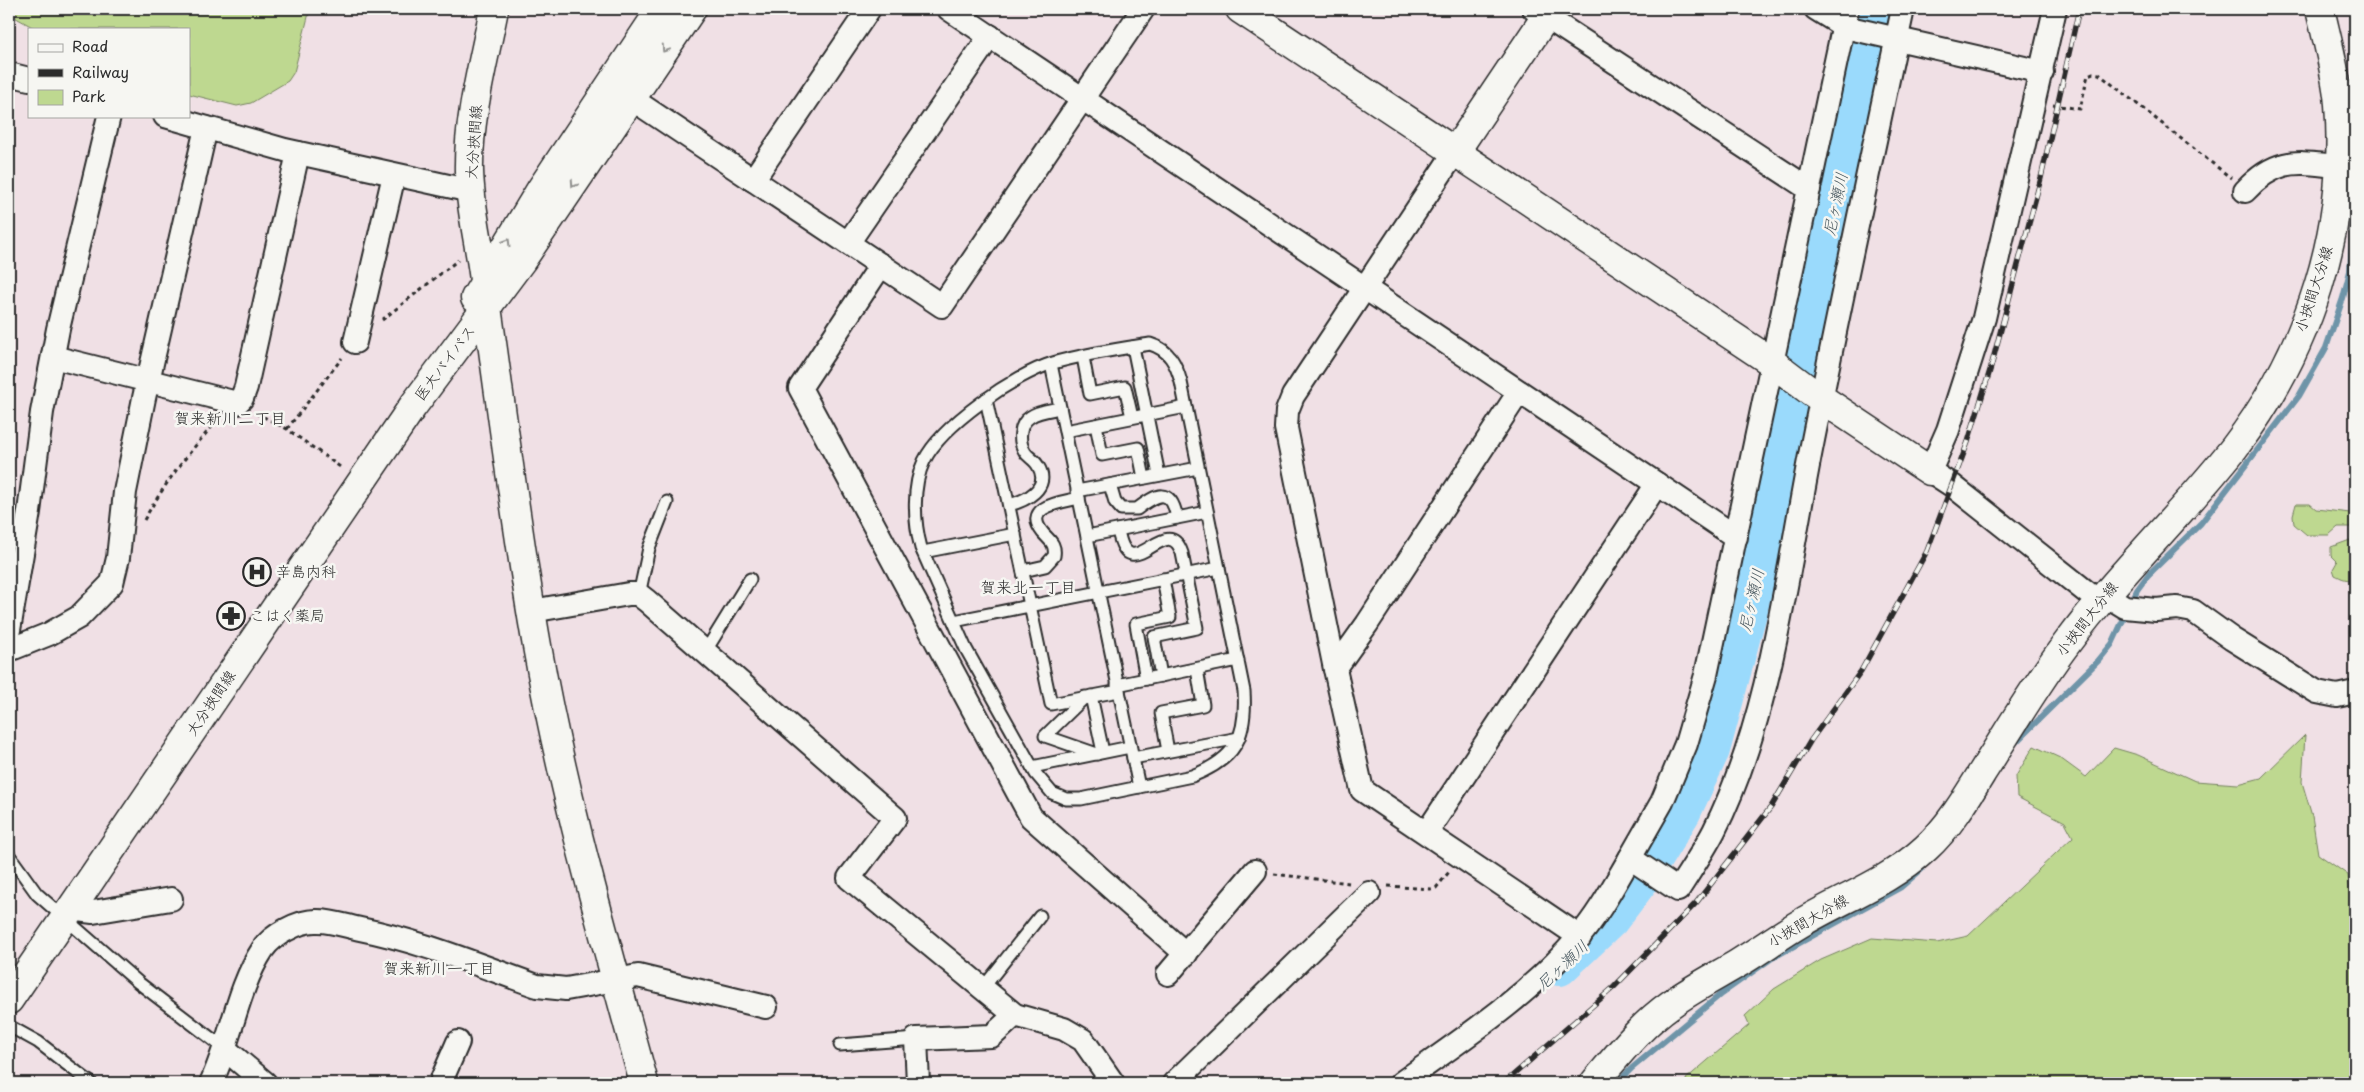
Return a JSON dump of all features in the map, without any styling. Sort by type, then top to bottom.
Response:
[{"type":"main road","name":"大分挾間線","points":[[494,9],[472,124],[469,170],[471,191],[532,611],[565,784],[644,1083]]},
{"type":"main road","name":"医大バイパス","points":[[621,92],[661,9]]},
{"type":"main road","name":"医大バイパス","points":[[413,406],[486,294],[531,204],[621,92],[692,9]]},
{"type":"main road","points":[[1240,9],[1930,470]]},
{"type":"main road","name":"小挾間大分線","points":[[1594,1083],[1631,1040],[1670,1004],[1802,922],[1886,878],[1928,847],[1956,813],[2036,686],[2101,597],[2233,449],[2280,379],[2300,334],[2316,294],[2338,198],[2349,167],[2337,91],[2320,9]]},
{"type":"main road","points":[[1455,152],[1544,11]]},
{"type":"main road","name":"大分挾間線","points":[[9,1000],[413,406]]},
{"type":"street","points":[[752,180],[868,9]]},
{"type":"street","points":[[949,9],[1736,537]]},
{"type":"street","points":[[621,92],[942,306],[1143,9]]},
{"type":"street","points":[[1816,9],[1896,38],[2042,72]]},
{"type":"street","points":[[1636,862],[1678,890],[1714,832],[1732,788],[1758,712],[1771,660],[1816,395],[1903,9]]},
{"type":"street","points":[[2055,9],[1984,318],[1948,430],[1930,470],[2101,597],[2125,607],[2156,610],[2177,608],[2193,611],[2226,636],[2317,692],[2337,696],[2355,692]]},
{"type":"street","points":[[1544,11],[1809,189]]},
{"type":"street","points":[[1401,1083],[1528,988],[1580,937],[1636,862],[1662,802],[1686,744],[1712,650],[1776,366],[1809,189],[1845,21]]},
{"type":"street","points":[[848,243],[990,36]]},
{"type":"street","points":[[9,74],[28,80]]},
{"type":"street","points":[[9,630],[52,357],[109,118]]},
{"type":"street","points":[[172,118],[298,153],[471,191]]},
{"type":"street","points":[[9,650],[49,634],[79,617],[112,582],[118,558],[125,492],[206,128]]},
{"type":"street","points":[[1455,152],[1293,396],[1286,421],[1335,669],[1362,790],[1427,832],[1580,937]]},
{"type":"street","points":[[52,357],[237,403],[242,398],[246,387],[298,153]]},
{"type":"street","points":[[2245,191],[2270,169],[2289,163],[2349,167]]},
{"type":"street","points":[[355,342],[394,175]]},
{"type":"street","points":[[881,265],[800,388],[1031,817],[1186,954]]},
{"type":"street","points":[[1335,669],[1367,624],[1519,392]]},
{"type":"street","points":[[1427,832],[1657,484]]},
{"type":"street","points":[[532,611],[629,594],[639,595],[895,818],[849,878],[1015,1015],[1075,1034],[1083,1040],[1113,1083]]},
{"type":"street","points":[[1168,974],[1255,871]]},
{"type":"street","points":[[1185,1079],[1370,893]]},
{"type":"street","points":[[67,914],[93,912],[171,899]]},
{"type":"street","points":[[211,1083],[225,1049],[235,1014],[263,948],[285,932],[308,922],[324,921],[397,936],[536,986],[551,989],[638,976],[766,1007]]},
{"type":"street","points":[[918,1083],[916,1040],[992,1036],[1015,1015]]},
{"type":"street","points":[[442,1083],[458,1042]]},
{"type":"street","points":[[225,1049],[265,1083]]},
{"type":"lane","points":[[1150,344],[1168,354],[1179,373],[1238,660],[1246,714],[1239,738],[1229,754],[1204,771],[1192,776],[1080,799],[1066,799],[1052,793],[1032,767],[975,666],[923,552],[918,535],[916,493],[918,476],[924,461],[938,441],[986,399],[1023,376],[1051,364],[1083,357],[1150,344]]},
{"type":"lane","points":[[1133,346],[1159,475]]},
{"type":"lane","points":[[1083,357],[1090,394],[1125,387],[1132,417]]},
{"type":"lane","points":[[1051,364],[1086,536],[1100,592],[1138,787]]},
{"type":"lane","points":[[986,399],[1051,704],[1088,697],[1146,679],[1238,660]]},
{"type":"lane","points":[[1065,431],[1186,406]]},
{"type":"lane","points":[[1009,505],[1032,496],[1040,484],[1041,472],[1022,446],[1021,432],[1024,424],[1030,417],[1060,408]]},
{"type":"lane","points":[[1096,424],[1102,455],[1138,448],[1144,478]]},
{"type":"lane","points":[[1023,571],[1045,566],[1054,556],[1053,544],[1039,527],[1038,518],[1040,512],[1049,504],[1110,485],[1198,468]]},
{"type":"lane","points":[[1110,485],[1115,502],[1121,509],[1137,509],[1147,500],[1161,495],[1167,496],[1172,502],[1177,518]]},
{"type":"lane","points":[[639,595],[649,548],[667,502]]},
{"type":"lane","points":[[1086,536],[1207,512]]},
{"type":"lane","points":[[1118,530],[1122,546],[1128,553],[1144,553],[1161,540],[1174,541],[1180,546],[1197,628],[1154,637],[1161,676]]},
{"type":"lane","points":[[923,552],[1015,534]]},
{"type":"lane","points":[[954,621],[1219,568]]},
{"type":"lane","points":[[705,652],[750,579]]},
{"type":"lane","points":[[1146,679],[1136,624],[1170,617],[1163,579]]},
{"type":"lane","points":[[1168,751],[1161,713],[1203,706],[1197,668]]},
{"type":"lane","points":[[1088,697],[1044,736],[1100,753]]},
{"type":"lane","points":[[1088,697],[1100,753]]},
{"type":"lane","points":[[1032,767],[1100,753],[1168,751],[1239,738]]},
{"type":"lane","points":[[9,855],[36,894],[67,914],[139,983],[225,1049]]},
{"type":"lane","points":[[982,988],[1040,916]]},
{"type":"lane","points":[[9,1026],[45,1047],[91,1083]]},
{"type":"lane","points":[[840,1045],[916,1040]]},
{"type":"path","points":[[2035,101],[2080,109],[2088,76],[2093,73],[2099,74],[2205,156],[2245,191]]},
{"type":"path","points":[[144,520],[158,495],[194,445],[237,403],[287,428],[350,475]]},
{"type":"green space","points":[[9,9],[310,9],[294,72],[288,81],[251,103],[237,106],[190,94],[190,28],[34,28],[9,14]]},
{"type":"green space","points":[[2296,504],[2310,504],[2316,509],[2350,513],[2355,508],[2355,531],[2352,527],[2338,527],[2329,535],[2307,535],[2294,524],[2293,515]]},
{"type":"green space","points":[[2350,540],[2355,541],[2355,578],[2347,580],[2335,575],[2333,569],[2337,562],[2331,556],[2331,547]]},
{"type":"green space","points":[[2305,735],[2302,782],[2312,816],[2318,854],[2348,875],[2353,914],[2351,994],[2355,995],[2355,1083],[1687,1083],[1686,1079],[1749,1025],[1745,1016],[1774,989],[1821,960],[1872,938],[1937,943],[1968,936],[2073,837],[2065,822],[2017,797],[2016,776],[2034,746],[2060,758],[2086,777],[2114,748],[2138,755],[2195,781],[2238,784],[2261,778]]},
{"type":"waterway","name":"尼ヶ瀬川","points":[[1560,968],[1611,920],[1642,879],[1683,812],[1712,750],[1750,609],[1875,9]]},
{"type":"waterway","points":[[2014,744],[2098,661],[2112,644],[2137,590],[2148,575],[2201,523],[2299,396],[2326,348],[2350,271],[2354,170]]},
{"type":"waterway","points":[[1617,1083],[1632,1068],[1721,994],[1772,958],[1901,887],[1922,869]]},
{"type":"railway","points":[[1504,1083],[1614,987],[1696,903],[1771,807],[1811,740],[1861,671],[1927,551],[1968,442],[1991,367],[2041,178],[2079,9]]},
{"type":"place","name":"辛島内科","points":[[257,572]]},
{"type":"place","name":"こはく薬局","points":[[231,616]]},
{"type":"district","name":"賀来新川二丁目","points":[[230,418]]},
{"type":"district","name":"賀来北一丁目","points":[[1028,587]]},
{"type":"district","name":"賀来新川一丁目","points":[[439,968]]}]
